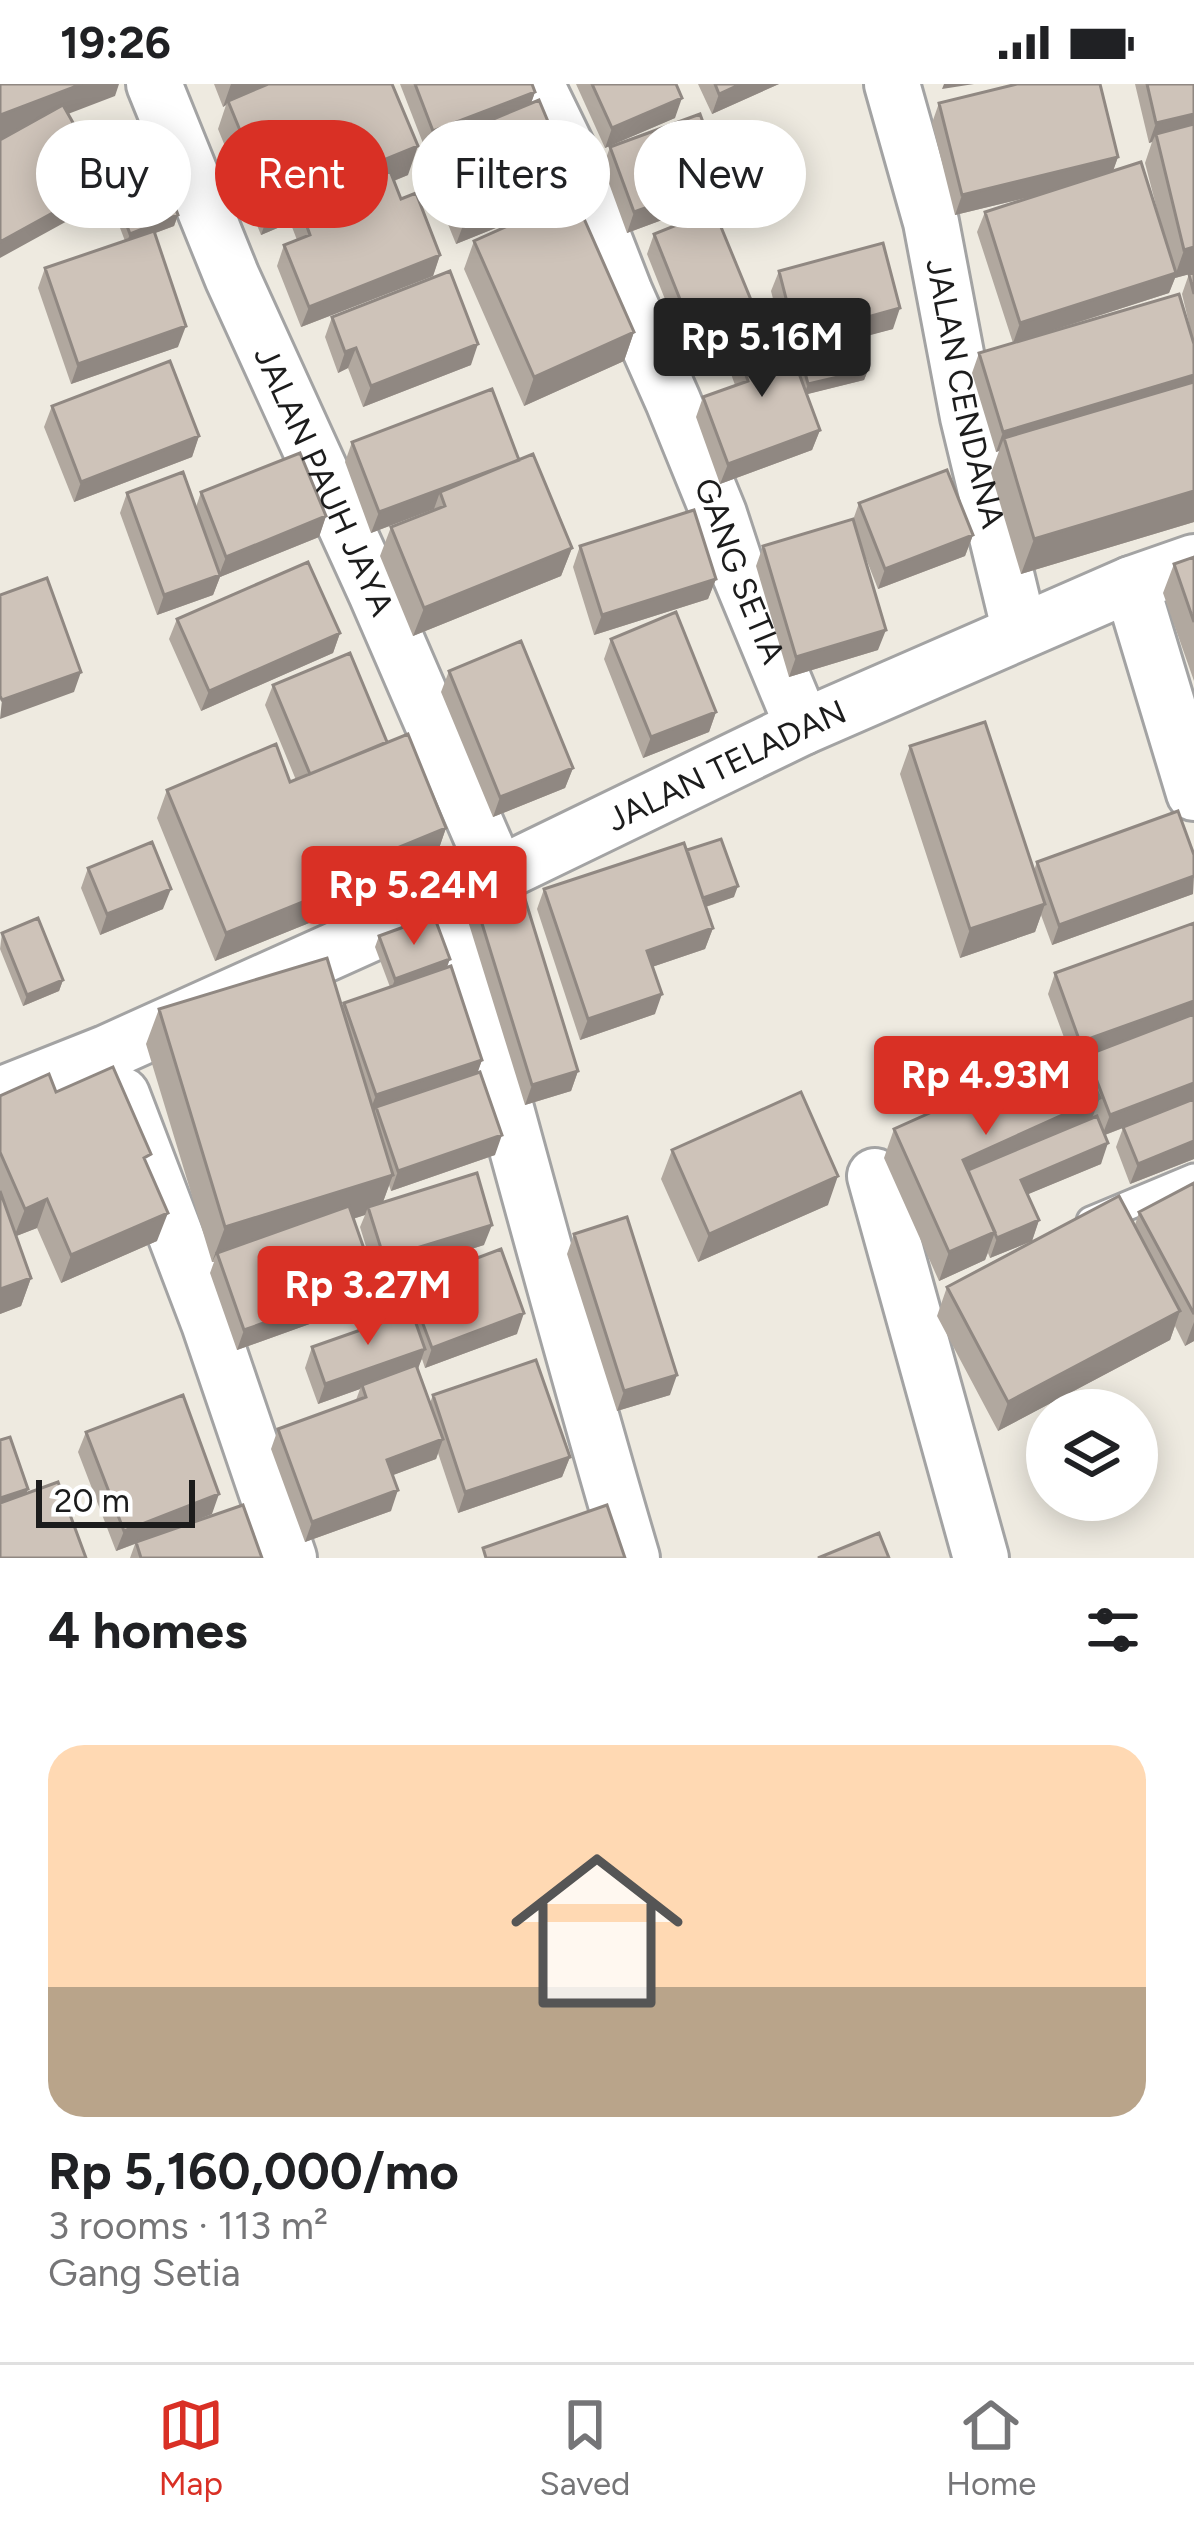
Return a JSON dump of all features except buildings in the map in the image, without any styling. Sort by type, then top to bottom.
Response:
[{"type":"street","name":"JALAN PAUH JAYA","points":[[154,84],[232,277],[376,593],[497,875]]},
{"type":"street","name":"GANG SETIA","points":[[536,84],[574,162],[803,727]]},
{"type":"street","name":"JALAN CENDANA","points":[[892,84],[931,222],[968,417],[1020,632]]},
{"type":"street","name":"JALAN TELADAN","points":[[0,1095],[106,1053],[448,899],[803,727],[1131,584],[1194,562]]},
{"type":"street","points":[[1131,584],[1194,793]]},
{"type":"street","points":[[448,899],[632,1558]]},
{"type":"street","points":[[106,1053],[208,1323],[289,1558]]},
{"type":"street","points":[[874,1176],[981,1558]]},
{"type":"lane","points":[[1068,1231],[1194,1178]]}]
